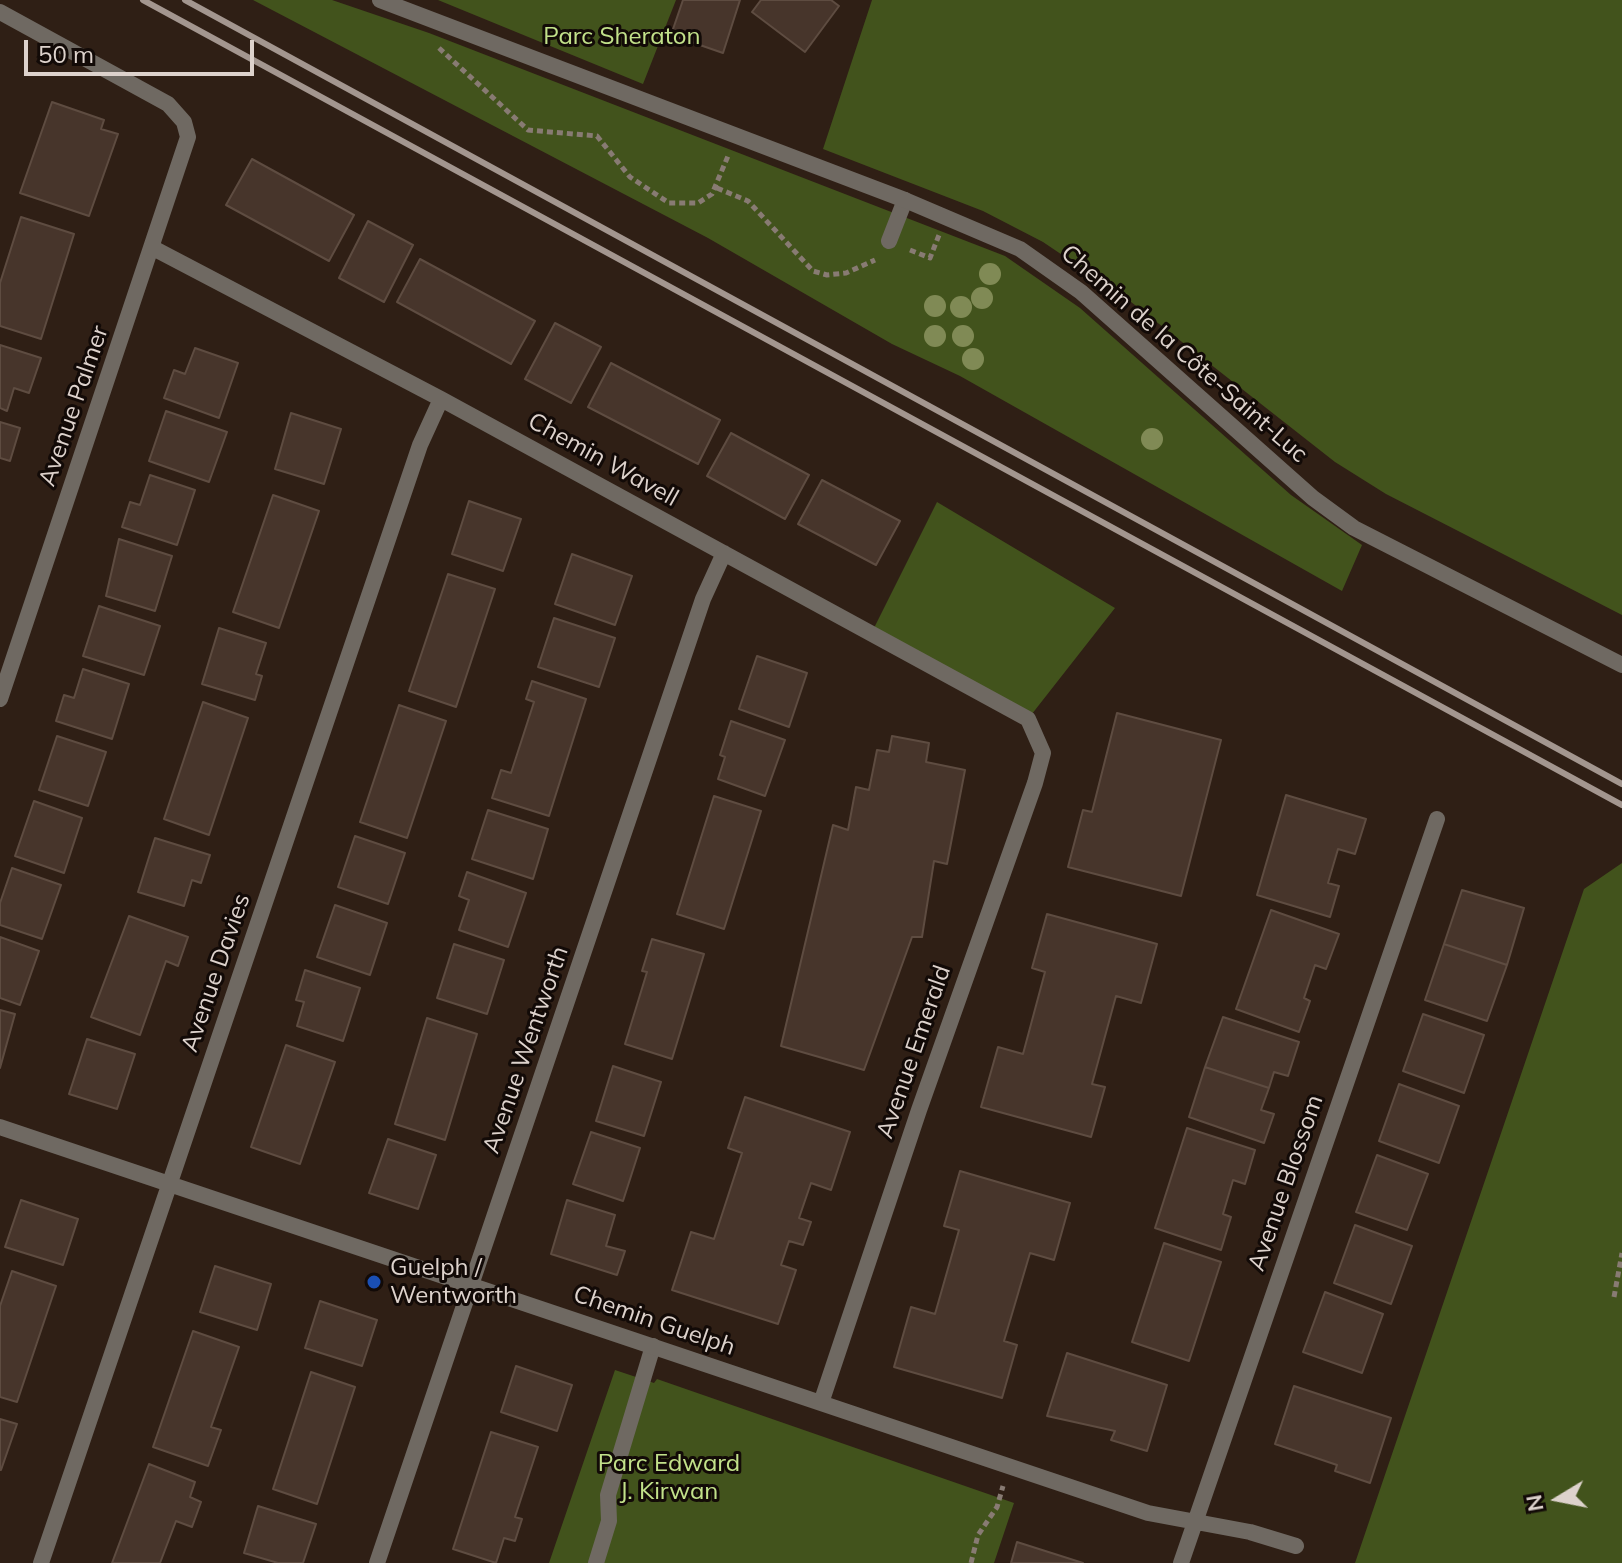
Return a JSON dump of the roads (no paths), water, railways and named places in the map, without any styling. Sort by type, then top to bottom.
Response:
[{"type":"street","name":"Chemin de la Côte-Saint-Luc","points":[[380,0],[399,4],[1000,239],[1060,276],[1313,498],[1354,528],[1622,665]]},
{"type":"street","name":"Avenue Palmer","points":[[0,12],[168,104],[186,127],[185,151],[0,699]]},
{"type":"street","points":[[889,241],[905,200]]},
{"type":"street","name":"Chemin Wavell","points":[[153,248],[441,399],[1028,719]]},
{"type":"street","name":"Avenue Davies","points":[[41,1563],[420,445],[441,399]]},
{"type":"street","name":"Avenue Wentworth","points":[[377,1563],[698,614],[724,553]]},
{"type":"street","name":"Avenue Emerald","points":[[821,1403],[919,1110],[1035,783],[1043,753],[1028,719]]},
{"type":"street","name":"Avenue Blossom","points":[[1181,1563],[1437,819]]},
{"type":"street","name":"Chemin Guelph","points":[[0,1127],[1148,1513],[1250,1532],[1296,1546]]},
{"type":"street","points":[[596,1563],[609,1521],[608,1495],[653,1346]]},
{"type":"railway","points":[[143,0],[1622,805]]},
{"type":"railway","points":[[185,0],[1622,784]]},
{"type":"place","name":"Guelph / Wentworth","points":[[374,1282]]},
{"type":"park label","name":"Parc Sheraton","points":[[622,37]]},
{"type":"park label","name":"Parc Edward J. Kirwan","points":[[669,1478]]}]
